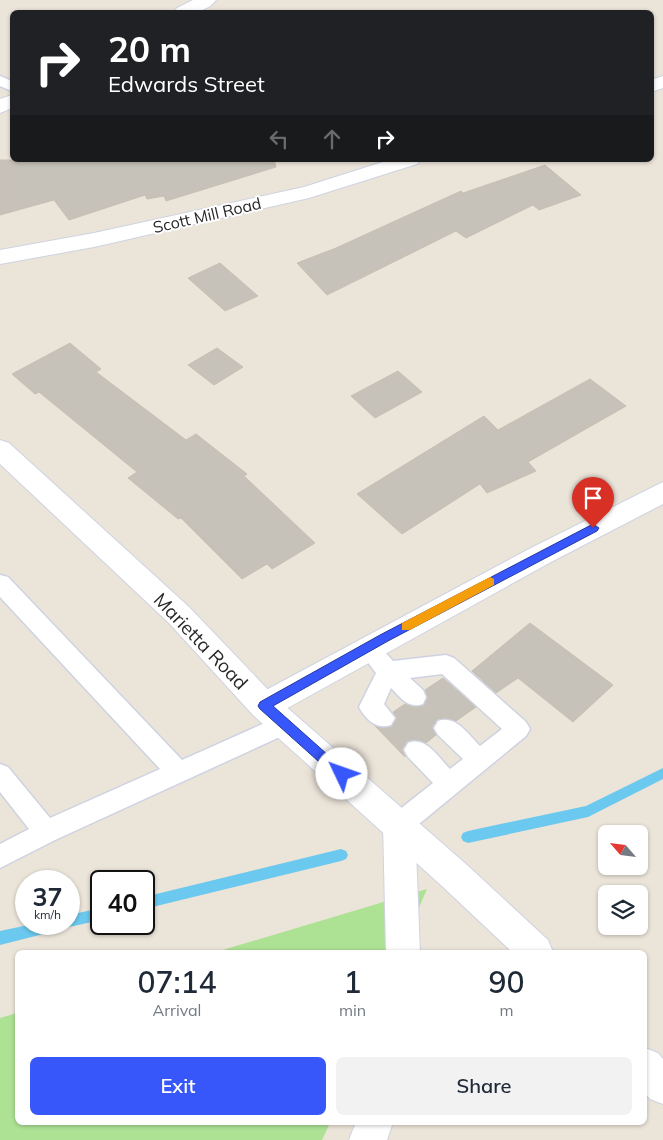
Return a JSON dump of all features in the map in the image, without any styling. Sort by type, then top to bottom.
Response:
[{"type":"street","points":[[187,10],[207,0]]},
{"type":"street","name":"Scott Mill Road","points":[[0,257],[130,232],[309,192],[404,162]]},
{"type":"street","name":"Marietta Road","points":[[2,454],[179,615],[274,715],[399,825],[534,950]]},
{"type":"street","points":[[274,715],[367,648],[663,492]]},
{"type":"street","points":[[399,825],[403,950]]},
{"type":"street","points":[[647,1068],[663,1086]]},
{"type":"street","points":[[368,1140],[374,1125]]},
{"type":"lane","points":[[0,583],[178,772]]},
{"type":"lane","points":[[367,648],[415,697]]},
{"type":"lane","points":[[388,671],[446,664],[518,729],[478,759],[399,825]]},
{"type":"lane","points":[[383,718],[371,707],[388,671]]},
{"type":"lane","points":[[0,857],[46,832],[178,772],[274,715]]},
{"type":"lane","points":[[446,728],[478,759]]},
{"type":"lane","points":[[416,750],[449,784]]},
{"type":"lane","points":[[0,774],[46,832]]},
{"type":"green space","points":[[427,889],[401,950],[223,950]]},
{"type":"green space","points":[[15,1014],[15,1125],[329,1125],[322,1140],[0,1140],[0,1018]]},
{"type":"building","points":[[0,160],[10,160],[10,162],[275,162],[276,167],[166,201],[164,196],[147,199],[145,195],[69,220],[54,200],[0,215]]},
{"type":"building","points":[[545,165],[581,195],[539,210],[533,205],[466,238],[456,231],[327,295],[297,263],[336,248],[461,191],[463,193]]},
{"type":"building","points":[[220,263],[258,296],[225,311],[188,278]]},
{"type":"building","points":[[70,343],[101,369],[96,372],[186,440],[196,434],[247,474],[244,476],[315,543],[272,569],[267,564],[242,579],[181,518],[178,519],[128,478],[137,472],[39,392],[35,394],[12,374]]},
{"type":"building","points":[[217,348],[243,367],[214,385],[188,365]]},
{"type":"building","points":[[398,371],[422,392],[375,418],[351,396]]},
{"type":"building","points":[[590,379],[626,406],[528,462],[536,471],[487,493],[480,484],[402,534],[357,494],[484,416],[498,430]]},
{"type":"building","points":[[530,623],[613,685],[573,722],[518,678],[496,693],[472,671]]},
{"type":"building","points":[[443,678],[476,707],[456,721],[445,718],[438,719],[432,727],[436,735],[426,743],[415,740],[408,741],[402,749],[405,757],[375,726],[391,727],[397,718],[393,712],[405,704],[413,707],[423,706],[428,698],[425,690]]},
{"type":"waterway","points":[[468,837],[588,811],[663,773]]},
{"type":"waterway","points":[[155,900],[341,855]]},
{"type":"waterway","points":[[80,919],[90,916]]},
{"type":"waterway","points":[[0,938],[15,934]]},
{"type":"slow traffic","points":[[406,627],[490,582]]},
{"type":"route","points":[[342,774],[264,706],[384,638],[593,528]]}]
